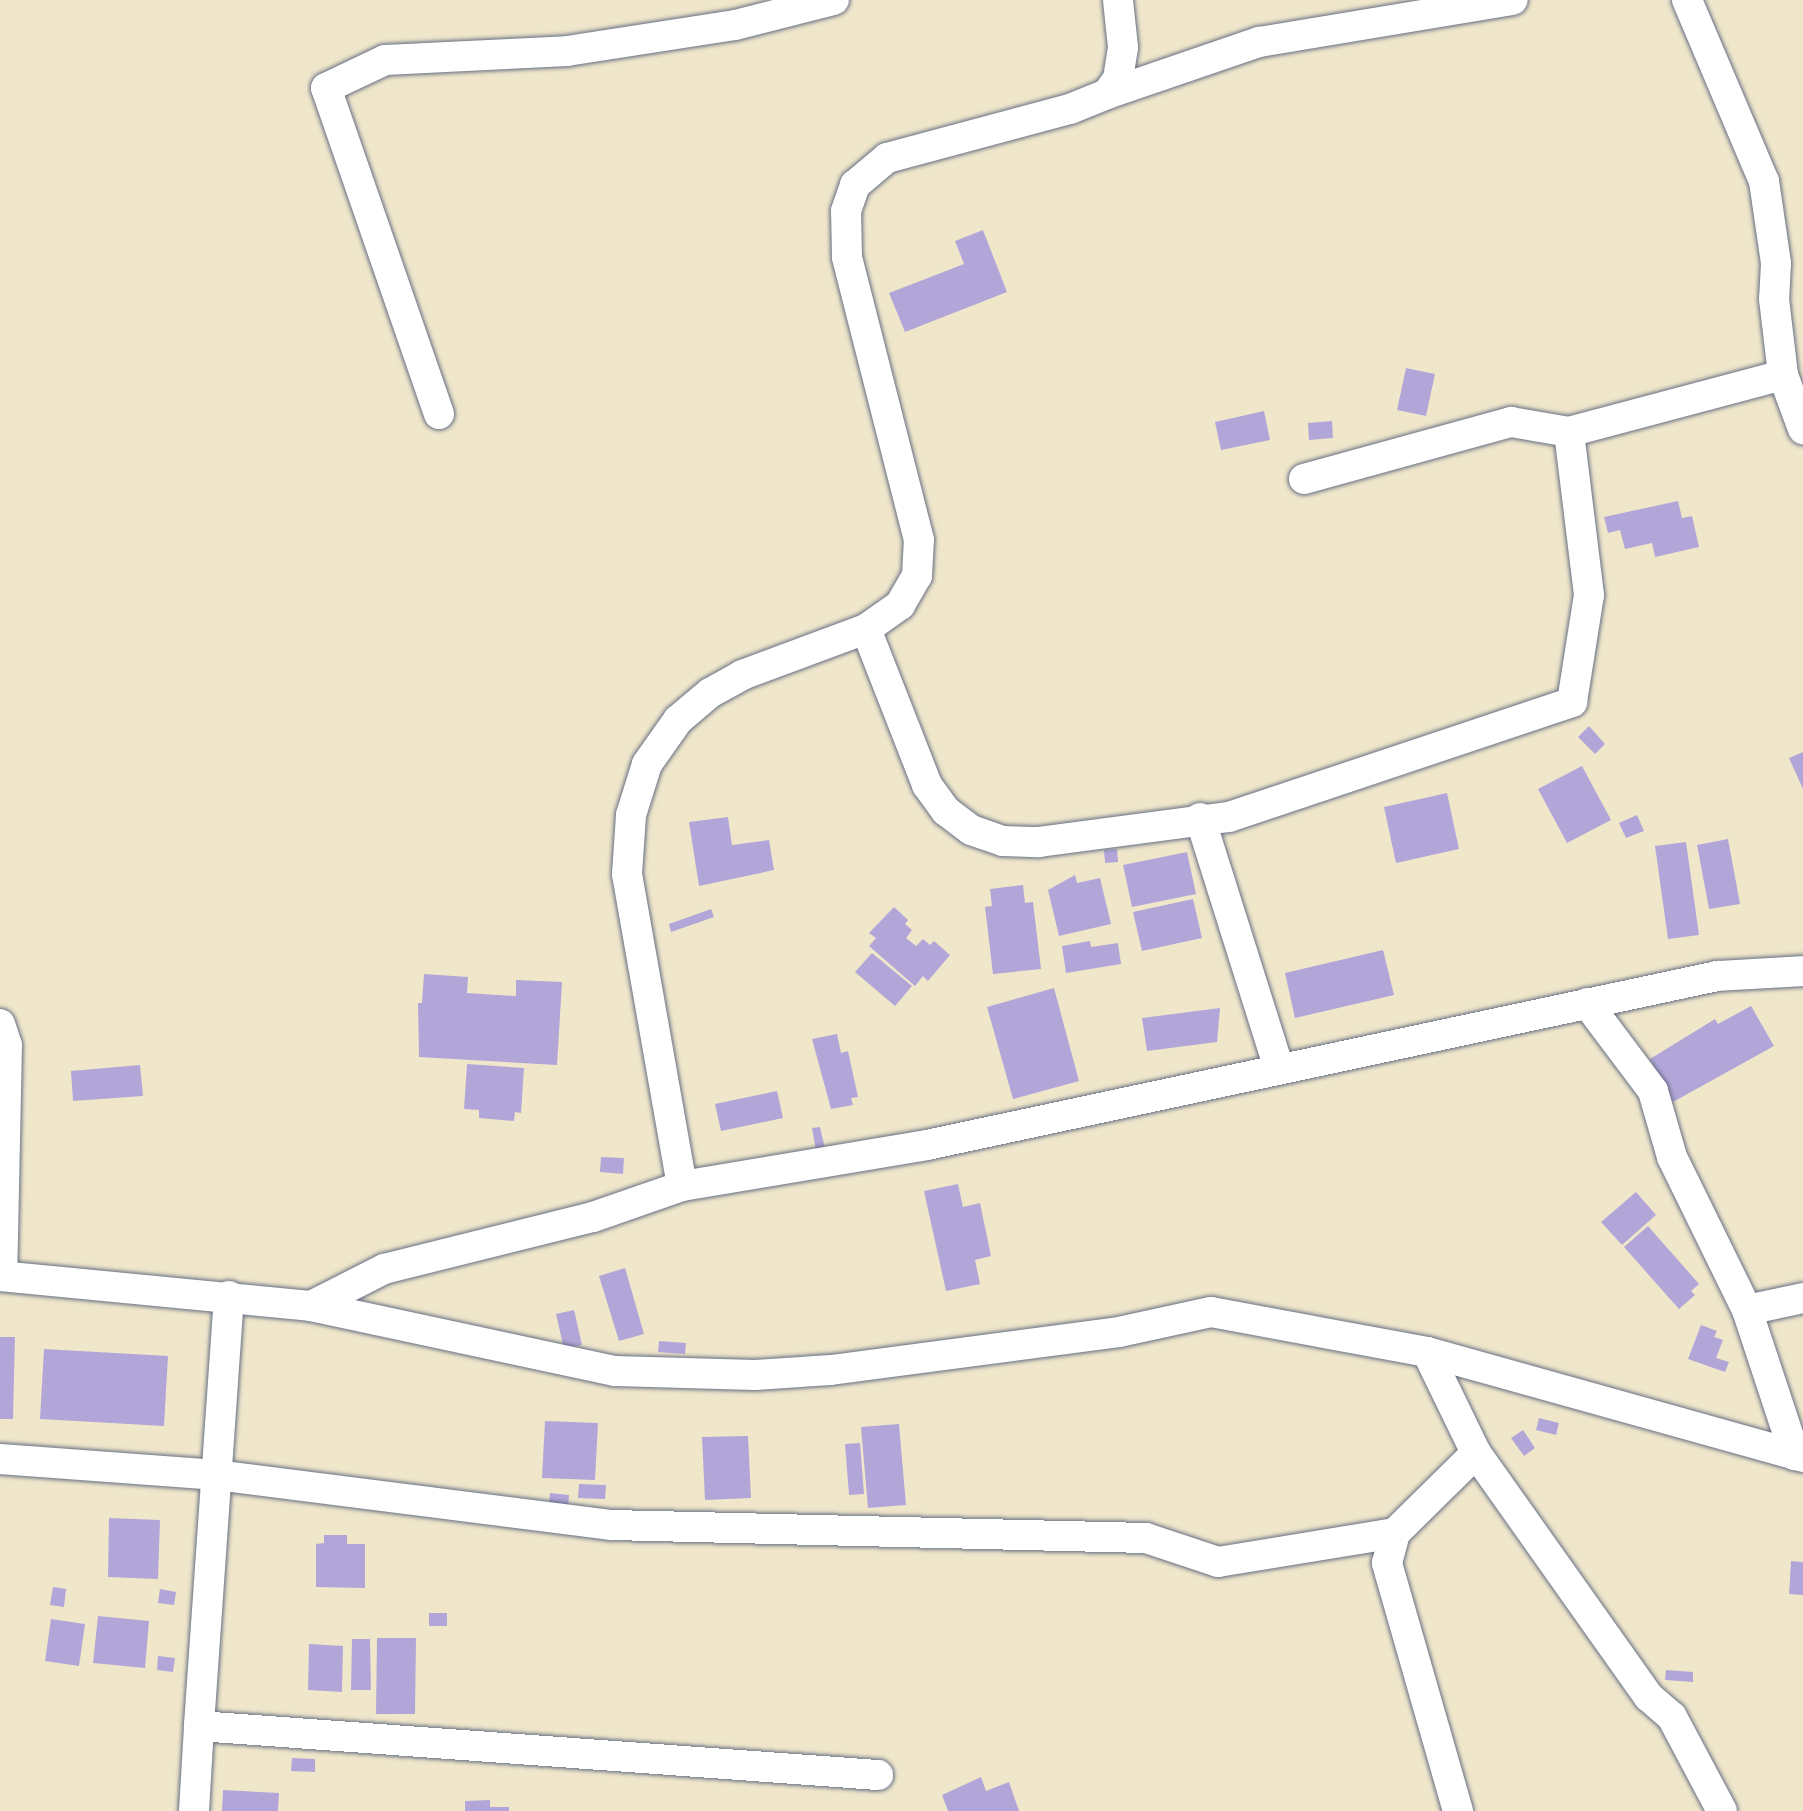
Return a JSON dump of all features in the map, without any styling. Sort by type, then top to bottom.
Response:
[{"type":"street","points":[[439,414],[326,88],[385,60],[567,51],[735,25],[834,0]]},
{"type":"street","points":[[1107,94],[1118,79],[1123,47],[1118,0]]},
{"type":"street","points":[[682,1186],[627,874],[631,815],[647,764],[678,720],[710,693],[742,675],[866,629],[900,605],[917,576],[919,540],[847,257],[846,211],[855,185],[887,158],[1070,109],[1259,42],[1449,5],[1513,0]]},
{"type":"street","points":[[1687,0],[1764,181],[1776,263],[1774,299],[1783,375],[1803,429]]},
{"type":"street","points":[[1304,479],[1511,422],[1569,432],[1783,375]]},
{"type":"street","points":[[866,629],[927,785],[946,811],[971,830],[1003,841],[1039,842],[1200,818],[1229,817],[1572,702],[1589,595],[1569,432]]},
{"type":"street","points":[[1200,818],[1279,1068]]},
{"type":"street","points":[[311,1306],[384,1269],[593,1217],[682,1186],[927,1145],[1717,976],[1803,971]]},
{"type":"street","points":[[1587,1003],[1653,1091],[1672,1157],[1747,1310],[1799,1456]]},
{"type":"street","points":[[0,1024],[7,1045],[1,1276],[311,1306],[615,1371],[755,1375],[831,1370],[1119,1332],[1211,1312],[1427,1352],[1799,1456]]},
{"type":"street","points":[[194,1811],[229,1296]]},
{"type":"street","points":[[1747,1310],[1803,1298]]},
{"type":"street","points":[[1427,1352],[1476,1453],[1649,1697],[1672,1717],[1722,1811]]},
{"type":"street","points":[[1458,1811],[1393,1593],[1387,1563],[1395,1533],[1476,1453]]},
{"type":"street","points":[[0,1459],[216,1475],[611,1525],[1146,1538],[1218,1562],[1395,1533]]},
{"type":"street","points":[[199,1726],[878,1775]]},
{"type":"building","points":[[983,230],[1007,292],[905,332],[889,293],[964,264],[955,241]]},
{"type":"building","points":[[1406,368],[1435,374],[1426,416],[1397,410]]},
{"type":"building","points":[[1264,411],[1270,440],[1221,450],[1215,422]]},
{"type":"building","points":[[1332,421],[1333,438],[1309,440],[1308,423]]},
{"type":"building","points":[[1678,501],[1682,518],[1692,516],[1699,547],[1655,557],[1652,543],[1625,549],[1620,530],[1608,533],[1604,517]]},
{"type":"building","points":[[1589,726],[1605,744],[1595,754],[1578,737]]},
{"type":"building","points":[[1803,752],[1803,789],[1789,758]]},
{"type":"building","points":[[1582,766],[1611,820],[1567,843],[1538,789]]},
{"type":"building","points":[[1447,793],[1459,849],[1396,863],[1384,807]]},
{"type":"building","points":[[1637,815],[1644,831],[1626,838],[1619,823]]},
{"type":"building","points":[[728,817],[732,845],[769,840],[774,870],[699,886],[689,822]]},
{"type":"building","points":[[1728,839],[1740,904],[1709,909],[1697,845]]},
{"type":"building","points":[[1686,842],[1699,935],[1668,939],[1655,846]]},
{"type":"building","points":[[1117,849],[1118,862],[1105,863],[1104,850]]},
{"type":"building","points":[[1187,852],[1196,894],[1132,907],[1123,865]]},
{"type":"building","points":[[1075,875],[1077,883],[1100,878],[1111,924],[1059,936],[1048,890]]},
{"type":"building","points":[[1023,885],[1025,903],[1033,902],[1041,969],[993,974],[985,907],[992,906],[990,889]]},
{"type":"building","points":[[1193,899],[1202,938],[1142,951],[1133,912]]},
{"type":"building","points":[[894,907],[908,920],[905,924],[912,930],[906,938],[916,946],[923,939],[930,945],[934,941],[950,955],[928,981],[923,976],[915,986],[869,946],[876,938],[869,933]]},
{"type":"building","points":[[711,909],[714,917],[671,932],[669,924]]},
{"type":"building","points":[[1090,941],[1091,947],[1118,943],[1121,964],[1066,973],[1062,946]]},
{"type":"building","points":[[1383,950],[1394,995],[1295,1018],[1285,973]]},
{"type":"building","points":[[872,953],[912,986],[895,1006],[855,972]]},
{"type":"building","points":[[424,974],[468,977],[467,993],[516,996],[516,980],[562,982],[557,1065],[419,1057],[418,1003],[422,1003]]},
{"type":"building","points":[[1054,988],[1079,1081],[1013,1099],[987,1007]]},
{"type":"building","points":[[1751,1006],[1774,1046],[1673,1102],[1650,1059],[1715,1019],[1718,1024]]},
{"type":"building","points":[[1220,1008],[1217,1042],[1147,1051],[1142,1018]]},
{"type":"building","points":[[837,1034],[841,1053],[848,1051],[858,1097],[851,1098],[853,1105],[831,1109],[812,1039]]},
{"type":"building","points":[[467,1064],[524,1068],[521,1113],[515,1112],[514,1121],[479,1118],[479,1110],[464,1109]]},
{"type":"building","points":[[140,1065],[143,1096],[73,1101],[71,1071]]},
{"type":"building","points":[[777,1091],[783,1118],[721,1131],[715,1104]]},
{"type":"building","points":[[820,1127],[825,1149],[816,1150],[812,1128]]},
{"type":"building","points":[[601,1157],[624,1158],[623,1174],[600,1172]]},
{"type":"building","points":[[958,1184],[963,1207],[980,1203],[991,1256],[975,1260],[980,1284],[946,1291],[924,1191]]},
{"type":"building","points":[[1636,1192],[1656,1215],[1622,1245],[1601,1222]]},
{"type":"building","points":[[1648,1226],[1699,1284],[1691,1291],[1695,1295],[1679,1309],[1624,1247]]},
{"type":"building","points":[[625,1268],[644,1334],[619,1341],[599,1276]]},
{"type":"building","points":[[574,1310],[582,1345],[564,1349],[556,1314]]},
{"type":"building","points":[[1701,1325],[1717,1331],[1714,1337],[1723,1340],[1716,1358],[1729,1362],[1725,1372],[1688,1359]]},
{"type":"building","points":[[0,1337],[15,1337],[13,1419],[0,1419]]},
{"type":"building","points":[[659,1341],[686,1343],[685,1354],[658,1352]]},
{"type":"building","points":[[44,1349],[168,1356],[164,1426],[40,1419]]},
{"type":"building","points":[[1539,1418],[1559,1423],[1556,1435],[1536,1430]]},
{"type":"building","points":[[545,1421],[598,1423],[595,1480],[542,1478]]},
{"type":"building","points":[[899,1424],[906,1505],[868,1508],[861,1427]]},
{"type":"building","points":[[1523,1430],[1535,1448],[1524,1456],[1511,1438]]},
{"type":"building","points":[[748,1436],[751,1498],[705,1500],[702,1437]]},
{"type":"building","points":[[860,1443],[864,1494],[849,1495],[845,1444]]},
{"type":"building","points":[[579,1484],[606,1485],[605,1499],[578,1498]]},
{"type":"building","points":[[550,1493],[569,1495],[568,1507],[549,1506]]},
{"type":"building","points":[[109,1518],[160,1520],[158,1579],[108,1577]]},
{"type":"building","points":[[324,1535],[347,1535],[347,1544],[365,1544],[365,1588],[316,1587],[316,1544],[324,1543]]},
{"type":"building","points":[[1791,1561],[1803,1562],[1803,1595],[1789,1594]]},
{"type":"building","points":[[53,1587],[66,1589],[64,1607],[50,1605]]},
{"type":"building","points":[[160,1589],[176,1592],[174,1605],[158,1603]]},
{"type":"building","points":[[429,1613],[447,1613],[447,1626],[429,1626]]},
{"type":"building","points":[[98,1616],[149,1621],[145,1668],[93,1663]]},
{"type":"building","points":[[51,1619],[85,1624],[79,1666],[45,1661]]},
{"type":"building","points":[[377,1638],[416,1638],[415,1714],[376,1714]]},
{"type":"building","points":[[352,1639],[370,1639],[371,1690],[351,1690]]},
{"type":"building","points":[[309,1644],[343,1646],[342,1692],[308,1690]]},
{"type":"building","points":[[158,1656],[175,1658],[173,1672],[157,1670]]},
{"type":"building","points":[[1666,1670],[1693,1672],[1693,1682],[1665,1680]]},
{"type":"building","points":[[292,1758],[315,1759],[315,1772],[291,1771]]},
{"type":"building","points":[[981,1777],[986,1791],[1009,1782],[1019,1811],[948,1811],[942,1795]]},
{"type":"building","points":[[223,1790],[279,1793],[278,1811],[222,1811]]},
{"type":"building","points":[[490,1800],[490,1807],[509,1807],[509,1811],[465,1811],[465,1801]]}]
